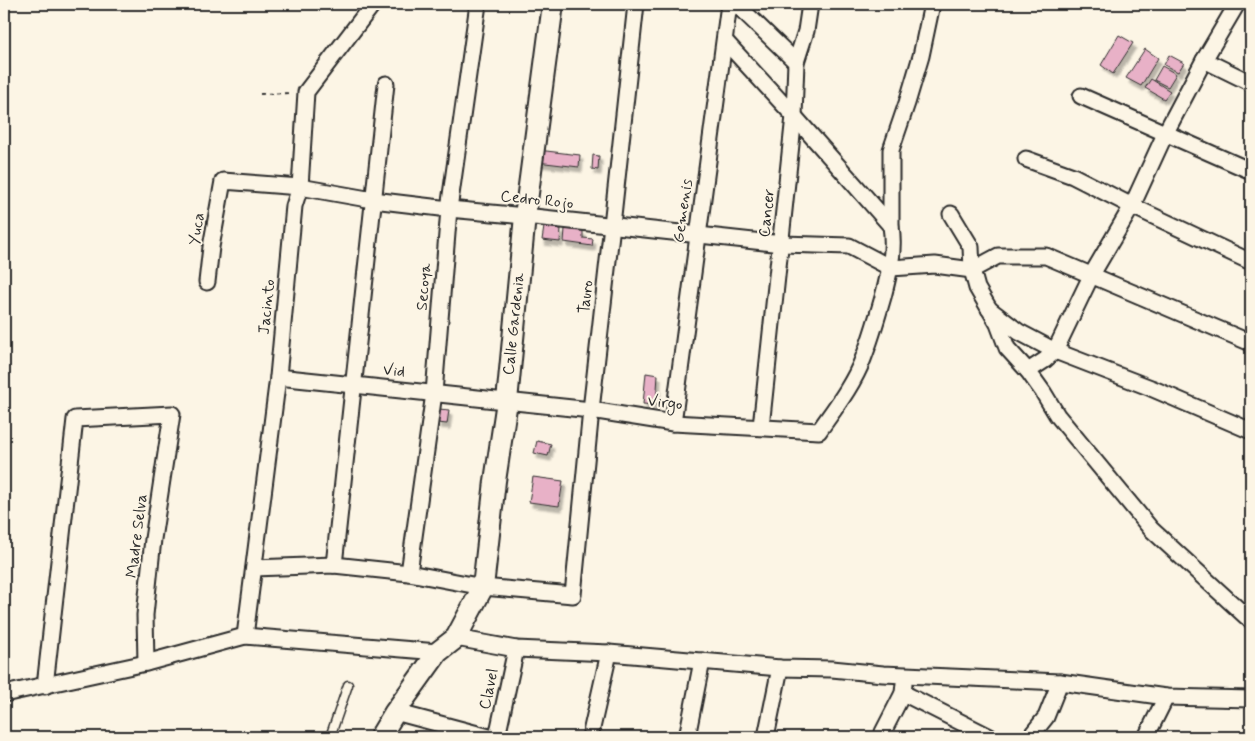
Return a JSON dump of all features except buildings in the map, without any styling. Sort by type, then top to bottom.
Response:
[{"type":"street","points":[[306,92],[373,4]]},
{"type":"street","name":"Secoya","points":[[409,573],[434,393],[449,209],[478,4]]},
{"type":"street","name":"Calle Gardenia","points":[[456,638],[484,587],[495,482],[507,401],[525,216],[553,4]]},
{"type":"street","name":"Tauro","points":[[484,587],[574,595],[591,410],[636,4]]},
{"type":"street","name":"Gemenis","points":[[673,423],[729,4]]},
{"type":"street","points":[[736,4],[796,62]]},
{"type":"street","name":"Cancer","points":[[761,427],[782,244],[794,116],[796,62],[806,31],[810,4]]},
{"type":"street","points":[[932,4],[916,74],[891,150],[891,226],[893,238],[890,268],[935,265],[972,270],[998,256],[1046,256],[1251,343]]},
{"type":"street","points":[[1028,371],[1055,351],[1091,276],[1132,206],[1166,132],[1204,60],[1237,4]]},
{"type":"street","points":[[725,41],[891,226]]},
{"type":"street","points":[[1204,60],[1251,83]]},
{"type":"street","points":[[334,565],[386,84]]},
{"type":"street","name":"Jacinto","points":[[245,636],[278,377],[294,206],[300,187],[306,92]]},
{"type":"street","points":[[1082,96],[1251,171]]},
{"type":"street","points":[[1026,159],[1073,176],[1251,262]]},
{"type":"street","name":"Cedro Rojo","points":[[223,181],[300,187],[373,200],[449,209],[782,244],[849,246],[890,268]]},
{"type":"street","name":"Yuca","points":[[207,282],[211,247],[223,181]]},
{"type":"street","points":[[951,214],[971,247],[972,270],[977,288],[998,324],[1007,348],[1028,371],[1057,415],[1151,529],[1251,621]]},
{"type":"street","name":"Virgo","points":[[507,401],[591,410],[673,423],[819,431],[843,398],[863,360],[877,318],[890,268]]},
{"type":"street","points":[[989,309],[1018,332],[1055,351],[1151,388],[1251,431]]},
{"type":"street","name":"Vid","points":[[278,377],[507,401]]},
{"type":"street","name":"Madre Selva","points":[[45,686],[74,419],[172,414],[153,539],[146,615],[146,664]]},
{"type":"street","points":[[254,568],[334,565],[409,573],[484,587]]},
{"type":"street","points":[[4,694],[146,664],[245,636],[438,652]]},
{"type":"street","points":[[380,737],[395,712],[438,652],[456,638],[516,649],[609,652],[780,668],[832,669],[883,674],[1060,682],[1166,696],[1251,699]]},
{"type":"street","name":"Clavel","points":[[497,737],[516,649]]},
{"type":"street","points":[[590,737],[609,652]]},
{"type":"street","points":[[686,737],[702,661]]},
{"type":"street","points":[[766,737],[780,668]]},
{"type":"street","points":[[882,737],[903,693],[904,674]]},
{"type":"street","points":[[1030,737],[1046,717],[1060,682]]},
{"type":"street","points":[[903,693],[990,737]]},
{"type":"street","points":[[1146,737],[1166,696]]},
{"type":"street","points":[[395,712],[489,737]]},
{"type":"lane","points":[[330,737],[348,685]]},
{"type":"path","points":[[260,94],[306,92]]}]
